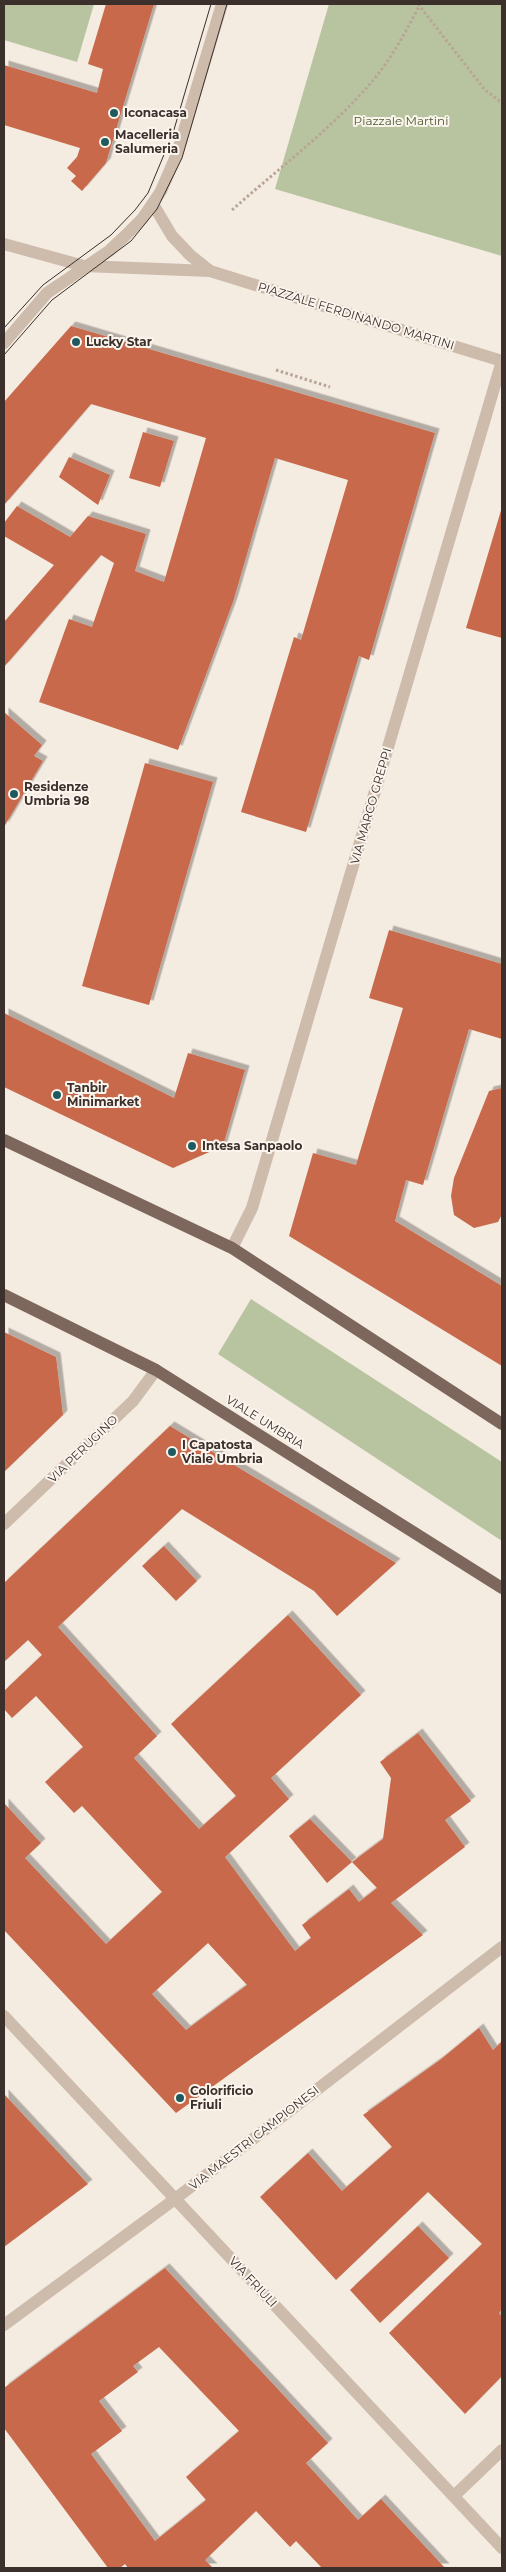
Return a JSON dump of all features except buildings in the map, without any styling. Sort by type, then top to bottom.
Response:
[{"type":"main road","points":[[4,1140],[232,1248],[502,1424]]},
{"type":"main road","name":"VIALE UMBRIA","points":[[4,1295],[156,1370],[502,1588]]},
{"type":"street","points":[[4,342],[47,293],[84,266],[109,251],[126,236],[153,204],[161,191],[177,154],[222,4]]},
{"type":"street","name":"PIAZZALE FERDINANDO MARTINI","points":[[153,204],[172,236],[190,255],[210,271]]},
{"type":"street","name":"PIAZZALE FERDINANDO MARTINI","points":[[4,244],[84,266],[210,271],[502,361]]},
{"type":"street","name":"VIA MARCO GREPPI","points":[[232,1248],[252,1208],[502,361]]},
{"type":"street","name":"VIA PERUGINO","points":[[4,1524],[133,1401],[156,1370]]},
{"type":"street","name":"VIA MAESTRI CAMPIONESI","points":[[4,2325],[175,2199],[502,1947]]},
{"type":"street","name":"VIA FRIULI","points":[[4,2016],[502,2548]]},
{"type":"street","points":[[454,2496],[502,2450]]},
{"type":"path","points":[[232,210],[331,124],[370,84],[394,53],[419,4],[485,90],[502,103]]},
{"type":"path","points":[[276,370],[330,387]]},
{"type":"green space","points":[[4,4],[94,4],[77,62],[4,40]]},
{"type":"green space","name":"Piazzale Martini","points":[[329,4],[502,4],[502,256],[275,189]]},
{"type":"green space","points":[[251,1299],[502,1462],[502,1541],[218,1354]]},
{"type":"tram line","points":[[4,328],[43,285],[111,235],[148,193],[173,133],[211,4]]},
{"type":"tram line","points":[[4,355],[52,300],[131,241],[157,209],[182,158],[227,4]]},
{"type":"place","name":"Iconacasa","points":[[114,113]]},
{"type":"place","name":"Macelleria Salumeria","points":[[105,142]]},
{"type":"place","name":"Lucky Star","points":[[76,342]]},
{"type":"place","name":"Residenze Umbria 98","points":[[14,794]]},
{"type":"place","name":"Tanbir Minimarket","points":[[57,1095]]},
{"type":"place","name":"Intesa Sanpaolo","points":[[192,1146]]},
{"type":"place","name":"I Capatosta Viale Umbria","points":[[172,1452]]},
{"type":"place","name":"Colorificio Friuli","points":[[180,2098]]}]
